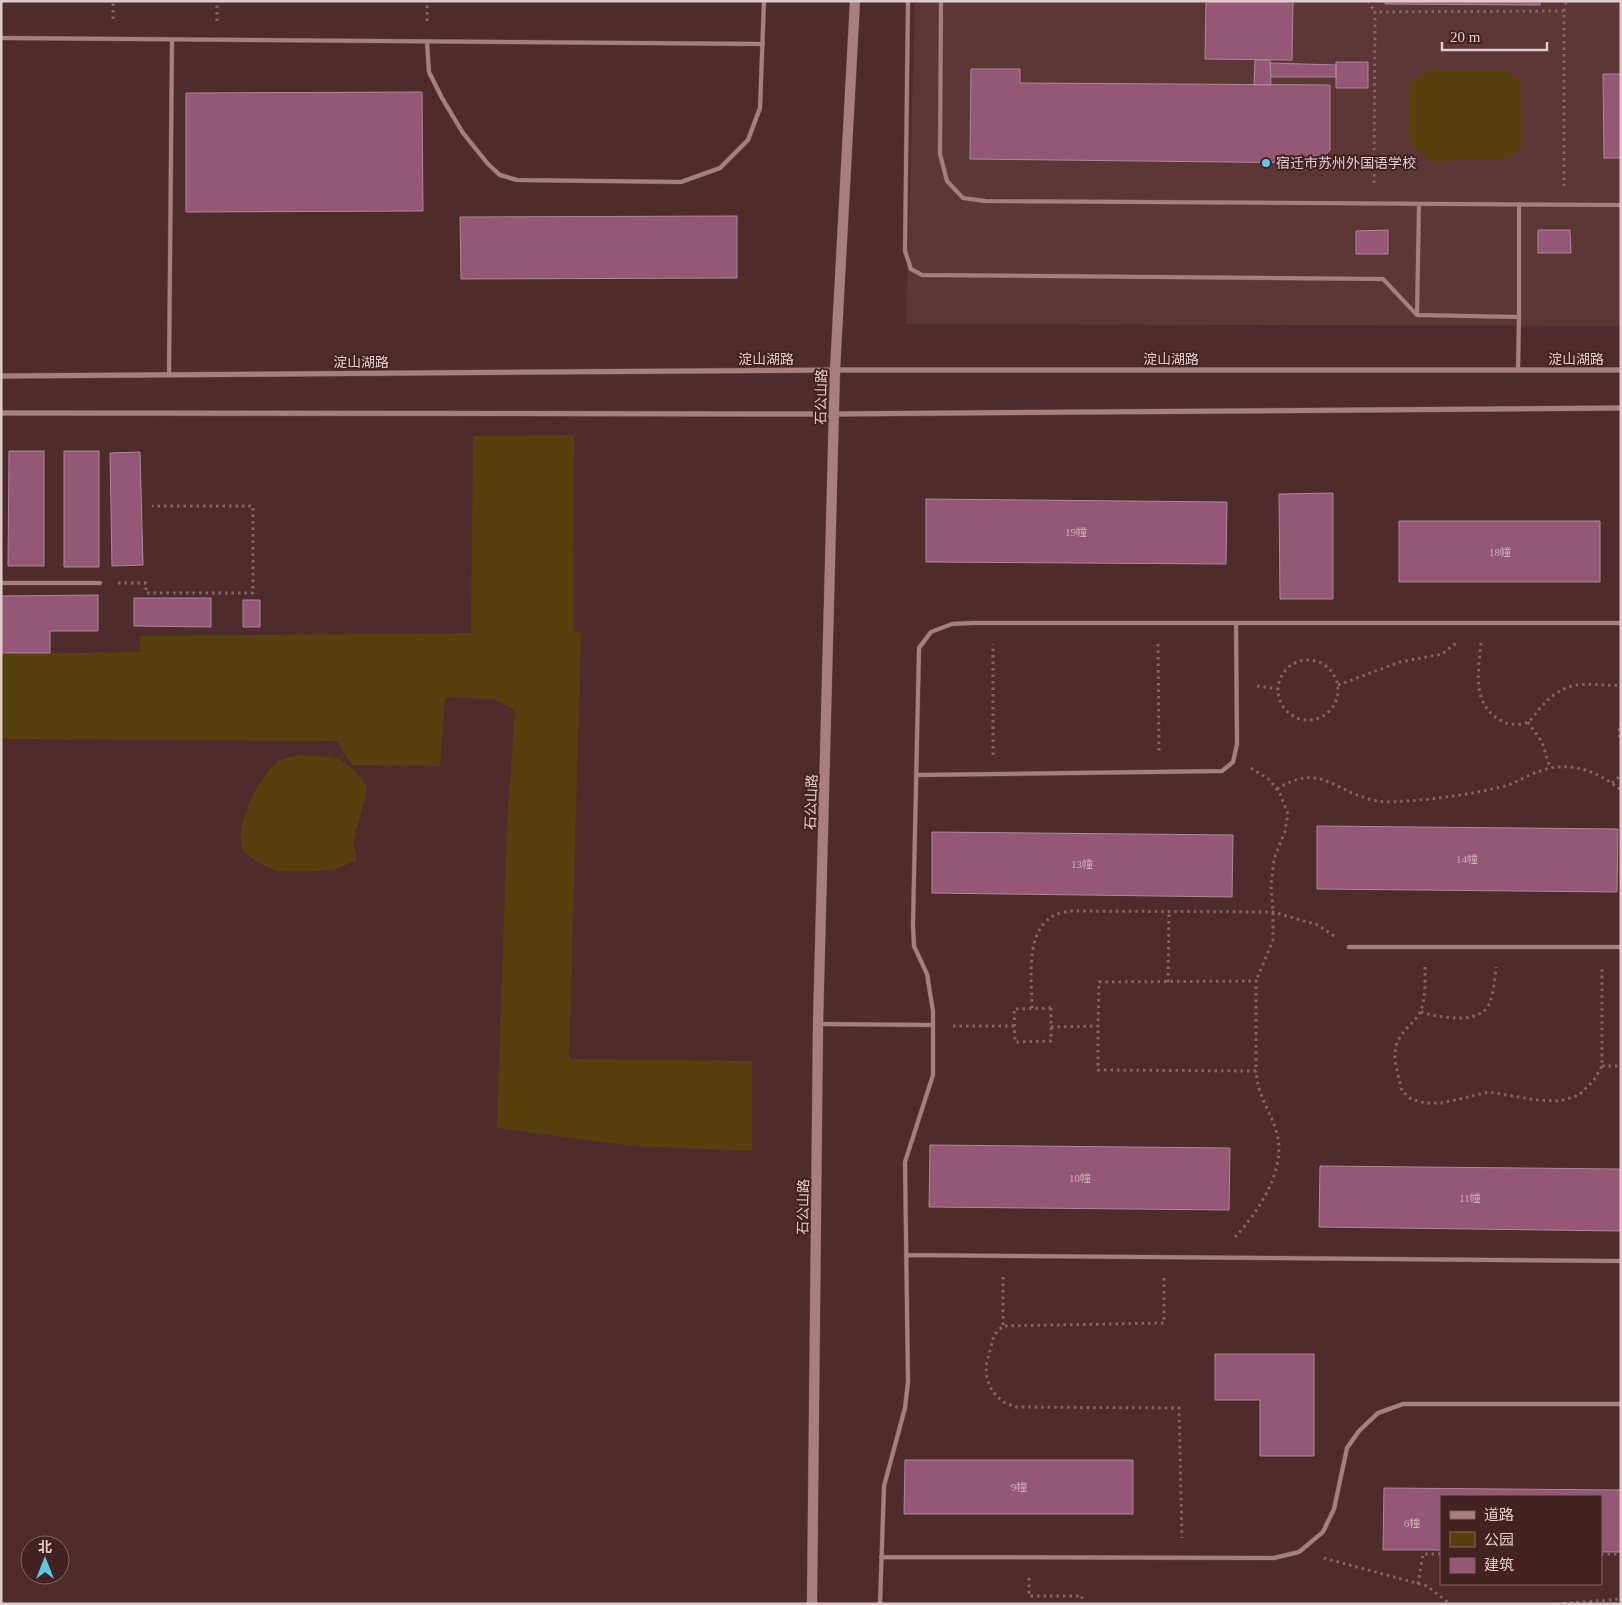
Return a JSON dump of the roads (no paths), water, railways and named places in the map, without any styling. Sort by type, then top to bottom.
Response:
[{"type":"street","name":"石公山路","points":[[812,1604],[818,1024],[836,370],[855,1]]},
{"type":"street","name":"淀山湖路","points":[[1,376],[836,370],[1621,370]]},
{"type":"street","points":[[1,413],[835,414],[1621,408]]},
{"type":"lane","points":[[427,42],[429,72],[442,98],[476,150],[500,175],[517,180],[681,182],[720,168],[748,140],[760,108],[764,1]]},
{"type":"lane","points":[[908,1],[905,251],[911,269],[922,275],[1383,279],[1417,315],[1518,317]]},
{"type":"lane","points":[[941,1],[940,154],[947,181],[963,198],[985,201],[1621,205]]},
{"type":"lane","points":[[1,38],[763,44]]},
{"type":"lane","points":[[169,375],[172,40]]},
{"type":"lane","points":[[1417,315],[1419,204]]},
{"type":"lane","points":[[1518,370],[1520,204]]},
{"type":"lane","points":[[1,583],[100,583]]},
{"type":"lane","points":[[880,1604],[884,1486],[905,1408],[908,1382],[905,1162],[934,1075],[934,1011],[927,974],[914,946],[919,648],[931,632],[952,624],[994,623],[1621,623]]},
{"type":"lane","points":[[916,775],[1222,771],[1233,762],[1237,744],[1236,623]]},
{"type":"lane","points":[[1349,947],[1621,947]]},
{"type":"lane","points":[[818,1024],[934,1025]]},
{"type":"lane","points":[[906,1255],[1621,1261]]},
{"type":"lane","points":[[881,1557],[1274,1558],[1299,1552],[1322,1532],[1334,1509],[1347,1448],[1359,1431],[1378,1413],[1403,1404],[1621,1404]]},
{"type":"place","name":"宿迁市苏州外国语学校","points":[[1266,163]]}]
